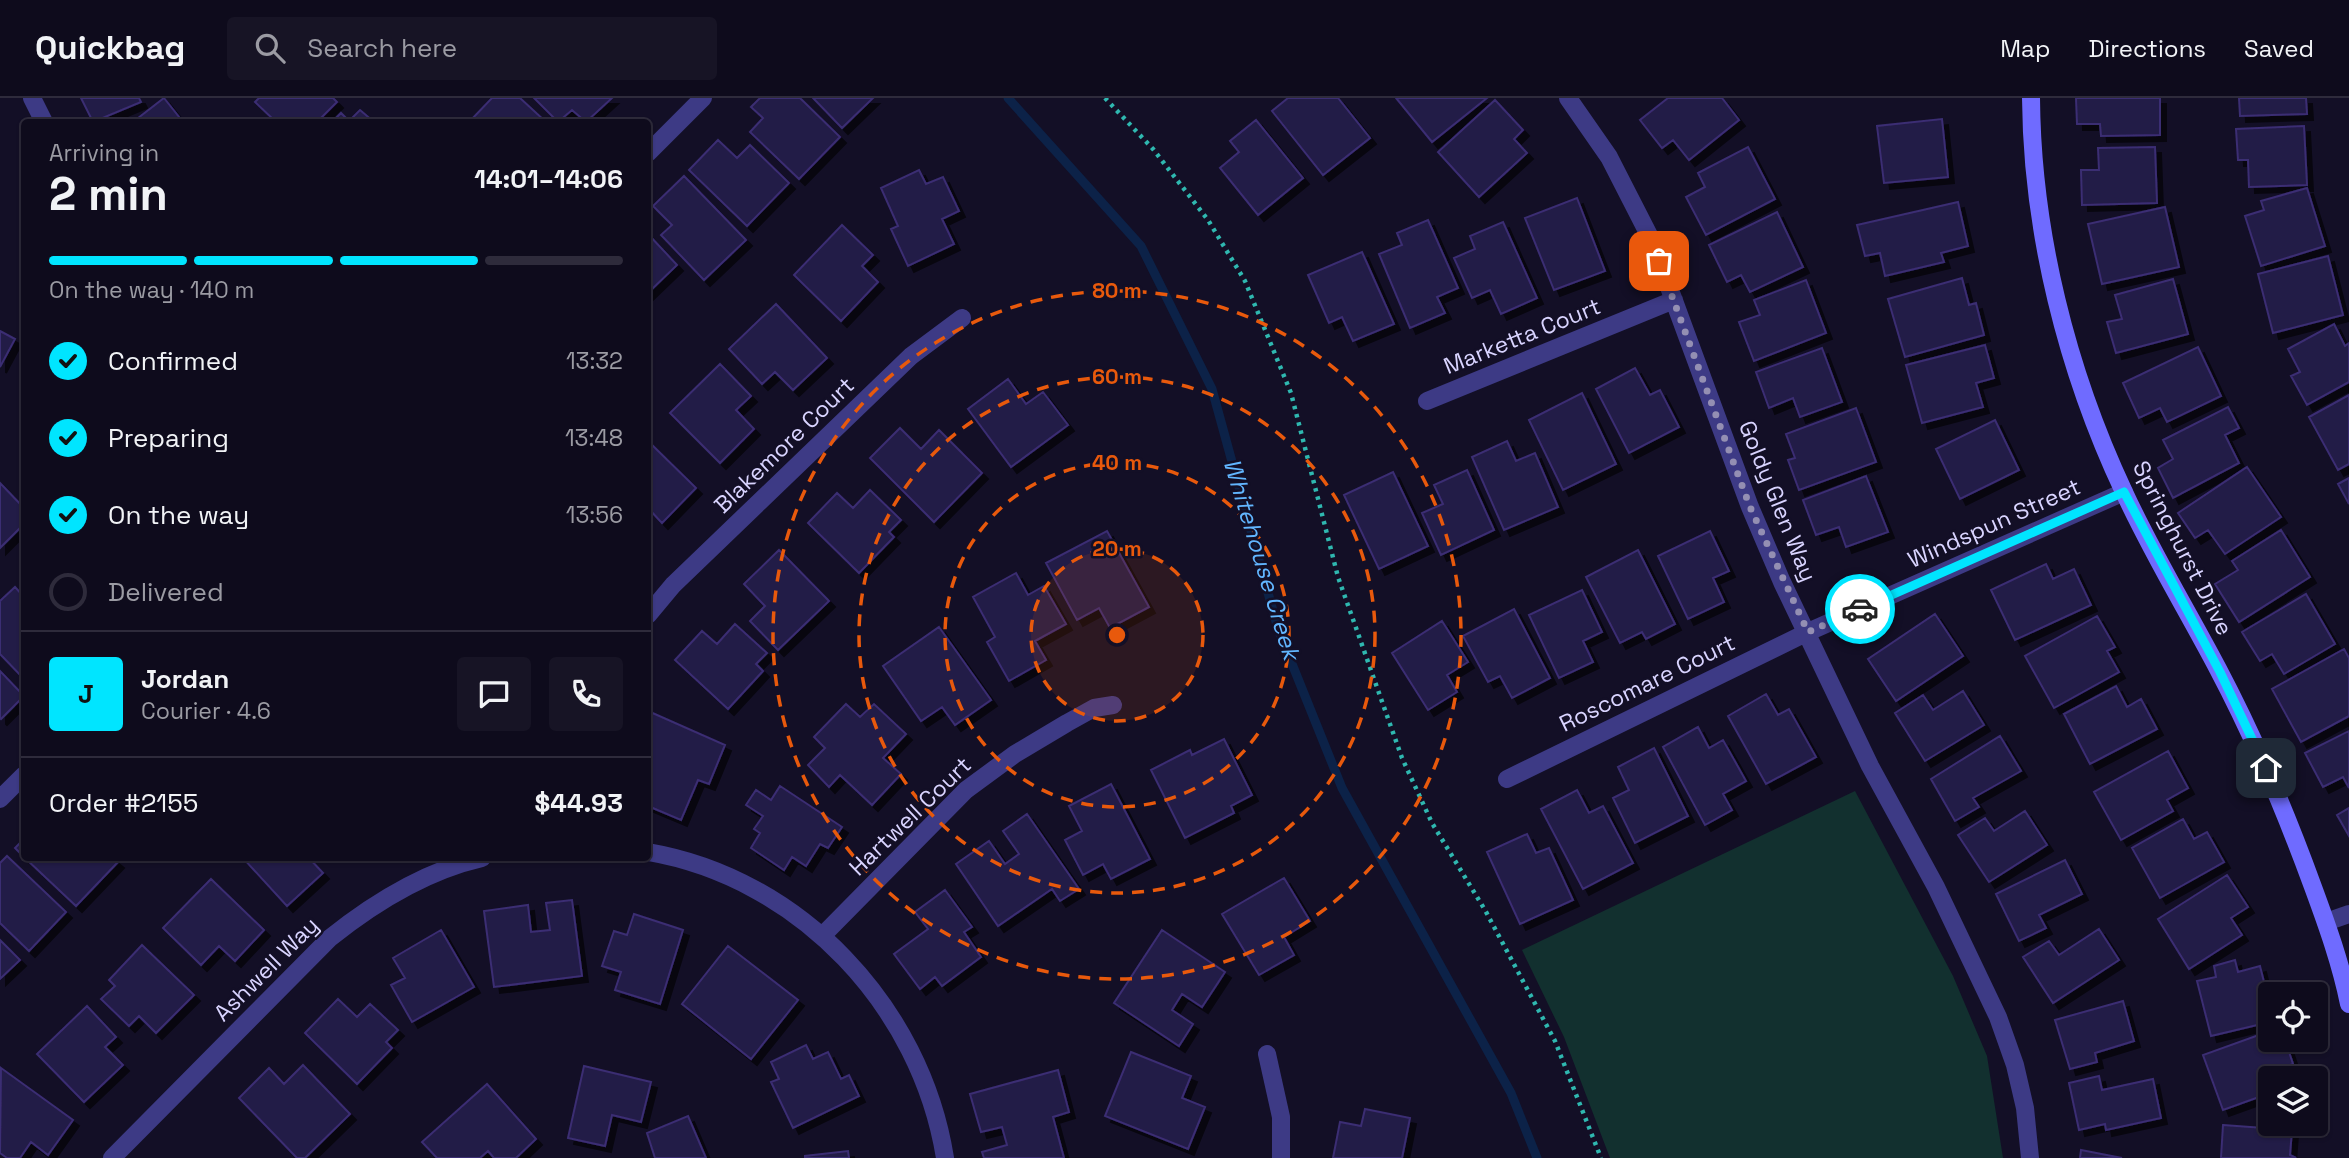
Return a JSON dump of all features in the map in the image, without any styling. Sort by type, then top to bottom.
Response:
[{"type":"street","points":[[32,98],[42,119]]},
{"type":"street","points":[[651,150],[703,98]]},
{"type":"street","name":"Goldy Glen Way","points":[[1568,98],[1609,157],[1652,241],[1750,507],[1870,766],[1936,887],[1998,1017],[2015,1065],[2025,1108],[2030,1158]]},
{"type":"street","name":"Springhurst Drive","points":[[2031,98],[2037,184],[2048,255],[2063,324],[2084,391],[2124,492],[2220,672],[2266,768],[2326,922],[2349,1004]]},
{"type":"street","name":"Marketta Court","points":[[1427,401],[1674,300]]},
{"type":"street","name":"Blakemore Court","points":[[651,611],[673,585],[911,356],[962,318]]},
{"type":"street","name":"Windspun Street","points":[[1808,632],[2124,492]]},
{"type":"street","name":"Roscomare Court","points":[[1507,779],[1808,632]]},
{"type":"street","name":"Hartwell Court","points":[[823,935],[966,790],[1015,754],[1067,723],[1094,708],[1113,705]]},
{"type":"street","points":[[0,799],[21,778]]},
{"type":"street","points":[[651,853],[690,862],[750,887],[823,935],[857,971],[896,1023],[925,1082],[945,1158]]},
{"type":"street","name":"Ashwell Way","points":[[112,1158],[330,939],[356,918],[411,884],[474,861]]},
{"type":"street","points":[[2326,922],[2349,914]]},
{"type":"street","points":[[1267,1054],[1282,1117],[1281,1158]]},
{"type":"path","points":[[1105,98],[1153,149],[1208,220],[1245,282],[1291,393],[1338,577],[1402,758],[1432,823],[1485,910],[1555,1041],[1601,1158]]},
{"type":"green space","points":[[1855,791],[1953,976],[1987,1056],[2003,1158],[1610,1158],[1564,1037],[1522,950]]},
{"type":"building","points":[[81,98],[139,98],[141,102],[100,119],[92,119]]},
{"type":"building","points":[[164,98],[181,119],[137,119]]},
{"type":"building","points":[[259,98],[333,98],[337,102],[320,119],[273,119],[255,102]]},
{"type":"building","points":[[492,98],[520,98],[543,119],[472,119]]},
{"type":"building","points":[[534,98],[612,98],[589,119],[582,119],[572,110],[562,119],[555,119]]},
{"type":"building","points":[[760,98],[800,98],[840,137],[799,179],[750,132],[763,118],[751,107]]},
{"type":"building","points":[[813,98],[873,98],[842,128]]},
{"type":"building","points":[[1288,98],[1338,98],[1370,138],[1323,175],[1272,111]]},
{"type":"building","points":[[1396,98],[1487,98],[1432,142]]},
{"type":"building","points":[[1668,98],[1722,98],[1739,120],[1689,160],[1673,140],[1662,148],[1640,120]]},
{"type":"building","points":[[2076,98],[2160,98],[2160,135],[2101,136],[2100,124],[2077,124]]},
{"type":"building","points":[[2239,98],[2306,98],[2307,114],[2240,116]]},
{"type":"building","points":[[1495,100],[1523,130],[1514,139],[1527,153],[1479,197],[1438,152]]},
{"type":"building","points":[[360,110],[370,119],[351,119]]},
{"type":"building","points":[[341,113],[347,119],[335,119]]},
{"type":"building","points":[[1942,119],[1948,177],[1884,183],[1877,126]]},
{"type":"building","points":[[1256,120],[1303,178],[1258,215],[1220,168],[1239,152],[1230,141]]},
{"type":"building","points":[[2304,126],[2307,185],[2249,187],[2248,160],[2238,160],[2236,129]]},
{"type":"building","points":[[718,140],[737,158],[750,145],[789,183],[747,226],[689,170]]},
{"type":"building","points":[[1748,147],[1775,199],[1706,235],[1686,197],[1705,187],[1698,173]]},
{"type":"building","points":[[2155,147],[2157,203],[2082,205],[2081,170],[2099,170],[2098,148]]},
{"type":"building","points":[[919,170],[926,184],[943,177],[959,211],[942,219],[954,244],[908,266],[891,229],[898,226],[881,188]]},
{"type":"building","points":[[684,176],[746,240],[704,280],[661,235],[672,225],[653,206]]},
{"type":"building","points":[[2307,188],[2325,246],[2261,266],[2245,216],[2264,210],[2261,201]]},
{"type":"building","points":[[1577,198],[1605,271],[1554,290],[1525,218]]},
{"type":"building","points":[[1958,202],[1968,246],[1941,253],[1944,262],[1885,276],[1880,253],[1865,256],[1857,225]]},
{"type":"building","points":[[2165,207],[2179,267],[2102,284],[2088,224]]},
{"type":"building","points":[[1777,212],[1803,267],[1750,292],[1741,275],[1727,282],[1709,245]]},
{"type":"building","points":[[1428,220],[1458,288],[1437,297],[1445,313],[1410,328],[1379,254],[1402,245],[1397,233]]},
{"type":"building","points":[[1503,222],[1537,298],[1501,314],[1490,290],[1472,298],[1454,258],[1475,249],[1470,236]]},
{"type":"building","points":[[842,225],[873,255],[862,266],[878,282],[841,321],[794,275]]},
{"type":"building","points":[[651,237],[677,265],[651,290]]},
{"type":"building","points":[[1362,252],[1394,324],[1353,341],[1342,317],[1329,323],[1308,275]]},
{"type":"building","points":[[2328,256],[2343,315],[2273,333],[2258,274]]},
{"type":"building","points":[[1962,278],[1969,305],[1976,303],[1984,335],[1905,357],[1888,299]]},
{"type":"building","points":[[2173,279],[2188,334],[2116,353],[2107,322],[2122,319],[2115,295]]},
{"type":"building","points":[[1806,280],[1826,333],[1754,361],[1739,322],[1760,315],[1754,300]]},
{"type":"building","points":[[776,304],[827,358],[793,390],[775,372],[762,384],[729,349]]},
{"type":"building","points":[[2334,324],[2345,346],[2349,343],[2349,382],[2307,405],[2291,376],[2300,372],[2288,349]]},
{"type":"building","points":[[0,331],[15,339],[0,367]]},
{"type":"building","points":[[1985,345],[1994,378],[1976,383],[1983,407],[1922,423],[1906,365]]},
{"type":"building","points":[[2198,347],[2221,396],[2167,422],[2160,408],[2139,418],[2123,383]]},
{"type":"building","points":[[1822,348],[1842,402],[1800,417],[1793,398],[1769,408],[1756,372]]},
{"type":"building","points":[[720,364],[751,396],[736,410],[754,429],[720,463],[670,413]]},
{"type":"building","points":[[1635,368],[1650,395],[1660,390],[1679,427],[1629,453],[1596,389]]},
{"type":"building","points":[[1008,379],[1026,404],[1043,392],[1068,425],[1011,467],[968,409]]},
{"type":"building","points":[[1582,393],[1616,464],[1563,490],[1529,420]]},
{"type":"building","points":[[2349,395],[2349,464],[2338,470],[2309,417]]},
{"type":"building","points":[[2228,407],[2239,428],[2225,435],[2239,463],[2173,498],[2158,468],[2173,459],[2163,440]]},
{"type":"building","points":[[1856,408],[1876,462],[1799,490],[1788,460],[1795,458],[1786,434]]},
{"type":"building","points":[[1995,420],[2019,470],[1960,499],[1936,449]]},
{"type":"building","points":[[900,428],[921,449],[939,430],[982,473],[934,522],[870,458]]},
{"type":"building","points":[[1507,441],[1516,461],[1535,453],[1558,507],[1504,530],[1472,457]]},
{"type":"building","points":[[651,444],[696,488],[662,523],[651,511]]},
{"type":"building","points":[[2247,467],[2281,517],[2225,554],[2208,530],[2195,538],[2178,513]]},
{"type":"building","points":[[1467,470],[1494,530],[1441,555],[1422,513],[1443,504],[1434,485]]},
{"type":"building","points":[[1393,472],[1428,546],[1379,569],[1344,495]]},
{"type":"building","points":[[1866,476],[1888,532],[1846,547],[1839,527],[1816,535],[1803,500]]},
{"type":"building","points":[[2349,478],[2349,504],[2338,484]]},
{"type":"building","points":[[0,483],[21,505],[21,527],[0,548]]},
{"type":"building","points":[[870,490],[901,520],[889,532],[894,537],[859,573],[808,523],[837,493],[853,508]]},
{"type":"building","points":[[2281,530],[2310,577],[2239,622],[2215,584],[2238,570],[2232,561]]},
{"type":"building","points":[[1107,531],[1149,607],[1110,628],[1099,608],[1077,620],[1046,563]]},
{"type":"building","points":[[1710,531],[1729,571],[1713,578],[1724,602],[1688,619],[1658,556]]},
{"type":"building","points":[[779,550],[829,601],[778,650],[750,621],[765,606],[744,584]]},
{"type":"building","points":[[1638,550],[1675,624],[1646,639],[1642,632],[1620,643],[1586,577]]},
{"type":"building","points":[[2046,564],[2053,579],[2074,569],[2091,605],[2015,640],[1991,590]]},
{"type":"building","points":[[1016,573],[1028,595],[1044,586],[1066,624],[1035,641],[1046,660],[1009,681],[987,642],[995,637],[973,597]]},
{"type":"building","points":[[15,587],[21,594],[21,676],[0,654],[0,601]]},
{"type":"building","points":[[1582,590],[1602,632],[1583,641],[1593,662],[1559,678],[1529,615]]},
{"type":"building","points":[[2306,594],[2335,644],[2284,674],[2272,654],[2260,661],[2242,632]]},
{"type":"building","points":[[1514,609],[1550,678],[1512,698],[1500,676],[1488,682],[1463,636]]},
{"type":"building","points":[[1935,614],[1963,656],[1896,701],[1868,659]]},
{"type":"building","points":[[2097,616],[2115,647],[2107,651],[2119,672],[2054,708],[2025,656]]},
{"type":"building","points":[[1442,621],[1468,662],[1447,675],[1457,692],[1428,710],[1392,653]]},
{"type":"building","points":[[735,624],[767,653],[756,664],[763,671],[728,709],[675,660],[702,631],[717,644]]},
{"type":"building","points":[[939,627],[991,700],[955,725],[942,707],[921,721],[883,666]]},
{"type":"building","points":[[2344,649],[2349,658],[2349,716],[2301,742],[2272,689]]},
{"type":"building","points":[[0,671],[21,693],[21,699],[0,718]]},
{"type":"building","points":[[2116,686],[2127,707],[2141,699],[2157,729],[2090,764],[2064,714]]},
{"type":"building","points":[[1963,691],[1984,725],[1925,761],[1895,713],[1923,695],[1933,710]]},
{"type":"building","points":[[1766,694],[1778,715],[1789,709],[1816,757],[1766,784],[1728,716]]},
{"type":"building","points":[[846,704],[860,717],[874,704],[906,734],[883,758],[901,774],[872,805],[840,775],[829,787],[808,765],[825,748],[814,737]]},
{"type":"building","points":[[651,712],[725,745],[709,784],[698,780],[681,820],[651,807]]},
{"type":"building","points":[[1698,727],[1709,748],[1723,740],[1746,781],[1723,794],[1732,810],[1705,825],[1663,747]]},
{"type":"building","points":[[2349,731],[2349,788],[2343,777],[2323,787],[2305,753]]},
{"type":"building","points":[[2000,736],[2021,771],[1973,798],[1979,807],[1955,821],[1931,779]]},
{"type":"building","points":[[1224,739],[1252,795],[1231,806],[1234,813],[1185,838],[1151,770],[1190,750],[1192,755]]},
{"type":"building","points":[[1654,748],[1688,816],[1635,843],[1613,798],[1629,790],[1618,767]]},
{"type":"building","points":[[2168,751],[2188,788],[2167,800],[2173,811],[2121,840],[2094,792]]},
{"type":"building","points":[[1111,784],[1150,859],[1111,879],[1103,864],[1083,875],[1065,840],[1082,831],[1069,806]]},
{"type":"building","points":[[780,786],[842,827],[828,848],[820,844],[806,866],[792,857],[784,870],[751,848],[760,833],[754,829],[763,816],[746,805],[756,790],[771,800]]},
{"type":"building","points":[[1577,790],[1589,813],[1603,806],[1633,863],[1583,889],[1541,809]]},
{"type":"building","points":[[2349,808],[2349,836],[2337,815]]},
{"type":"building","points":[[2025,811],[2047,845],[1989,882],[1958,835],[1985,818],[1994,831]]},
{"type":"building","points":[[1027,814],[1079,889],[1060,901],[1052,889],[998,926],[956,864],[989,841],[1005,864],[1019,854],[1003,831]]},
{"type":"building","points":[[2183,819],[2194,839],[2207,832],[2224,862],[2160,898],[2132,848]]},
{"type":"building","points":[[1527,834],[1536,853],[1549,848],[1573,900],[1520,924],[1487,852]]},
{"type":"building","points":[[21,842],[21,854],[15,848]]},
{"type":"building","points":[[7,856],[66,912],[29,951],[0,923],[0,863]]},
{"type":"building","points":[[2065,860],[2082,894],[2039,915],[2046,928],[2019,941],[1996,894]]},
{"type":"building","points":[[28,861],[118,862],[76,906]]},
{"type":"building","points":[[246,861],[312,861],[323,873],[287,906]]},
{"type":"building","points":[[2227,875],[2248,907],[2231,918],[2242,935],[2189,969],[2158,919]]},
{"type":"building","points":[[1284,878],[1310,921],[1284,937],[1294,955],[1259,975],[1222,914]]},
{"type":"building","points":[[211,879],[264,930],[235,961],[219,946],[201,965],[163,928]]},
{"type":"building","points":[[945,890],[972,927],[964,932],[981,957],[942,986],[935,977],[920,989],[894,954],[928,929],[915,912]]},
{"type":"building","points":[[572,900],[582,976],[494,987],[484,911],[528,905],[531,932],[550,930],[546,903]]},
{"type":"building","points":[[634,914],[683,930],[660,1004],[615,990],[621,972],[602,966],[614,931],[627,935]]},
{"type":"building","points":[[2099,929],[2119,960],[2053,1003],[2023,957],[2049,941],[2059,955]]},
{"type":"building","points":[[441,930],[474,987],[412,1022],[391,985],[405,978],[393,958]]},
{"type":"building","points":[[1162,930],[1225,972],[1202,1007],[1182,994],[1172,1010],[1193,1024],[1179,1046],[1114,1003]]},
{"type":"building","points":[[0,940],[20,960],[0,979]]},
{"type":"building","points":[[142,945],[194,995],[156,1033],[139,1016],[129,1026],[101,999],[115,986],[109,980]]},
{"type":"building","points":[[728,946],[798,1000],[751,1059],[682,1004]]},
{"type":"building","points":[[2235,960],[2238,972],[2260,966],[2264,982],[2258,982],[2258,1025],[2211,1036],[2197,981],[2216,977],[2214,966]]},
{"type":"building","points":[[338,999],[357,1017],[370,1004],[398,1030],[386,1042],[392,1048],[357,1084],[305,1033]]},
{"type":"building","points":[[2123,1001],[2134,1041],[2095,1053],[2097,1062],[2070,1069],[2055,1020]]},
{"type":"building","points":[[87,1006],[116,1037],[105,1047],[123,1065],[84,1102],[37,1054]]},
{"type":"building","points":[[2258,1035],[2258,1052],[2289,1052],[2293,1064],[2258,1066],[2258,1097],[2223,1110],[2203,1055]]},
{"type":"building","points":[[806,1045],[813,1059],[828,1052],[841,1079],[849,1075],[859,1096],[793,1128],[771,1082],[779,1079],[771,1062]]},
{"type":"building","points":[[1131,1052],[1191,1076],[1182,1098],[1205,1107],[1188,1149],[1105,1116]]},
{"type":"building","points":[[303,1065],[350,1114],[305,1158],[297,1158],[239,1098],[269,1068],[284,1084]]},
{"type":"building","points":[[584,1066],[651,1082],[641,1122],[612,1115],[605,1146],[568,1138]]},
{"type":"building","points":[[1,1068],[73,1120],[48,1155],[31,1142],[20,1158],[7,1158],[0,1153]]},
{"type":"building","points":[[1058,1070],[1069,1112],[1053,1117],[1064,1158],[984,1158],[982,1152],[1007,1145],[1002,1127],[981,1132],[970,1094]]},
{"type":"building","points":[[2099,1076],[2102,1090],[2153,1079],[2161,1118],[2106,1130],[2105,1124],[2079,1130],[2069,1083]]},
{"type":"building","points":[[487,1084],[536,1139],[516,1158],[494,1158],[488,1151],[480,1158],[437,1158],[422,1142]]},
{"type":"building","points":[[1365,1109],[1410,1118],[1402,1158],[1333,1158],[1340,1122],[1361,1126]]},
{"type":"building","points":[[688,1116],[706,1158],[655,1158],[647,1133]]},
{"type":"building","points":[[2223,1125],[2258,1128],[2258,1136],[2292,1136],[2290,1155],[2296,1158],[2221,1158]]},
{"type":"building","points":[[2081,1150],[2122,1158],[2080,1158]]},
{"type":"building","points":[[848,1151],[849,1158],[805,1158],[805,1156]]},
{"type":"waterway","name":"Whitehouse Creek","points":[[1008,98],[1141,246],[1212,389],[1278,629],[1342,788],[1511,1093],[1537,1158]]},
{"type":"way so far","points":[[1659,261],[1706,381],[1750,507],[1782,582],[1808,632],[1860,609]]},
{"type":"route","points":[[1860,609],[2124,492],[2220,672],[2266,768]]}]
